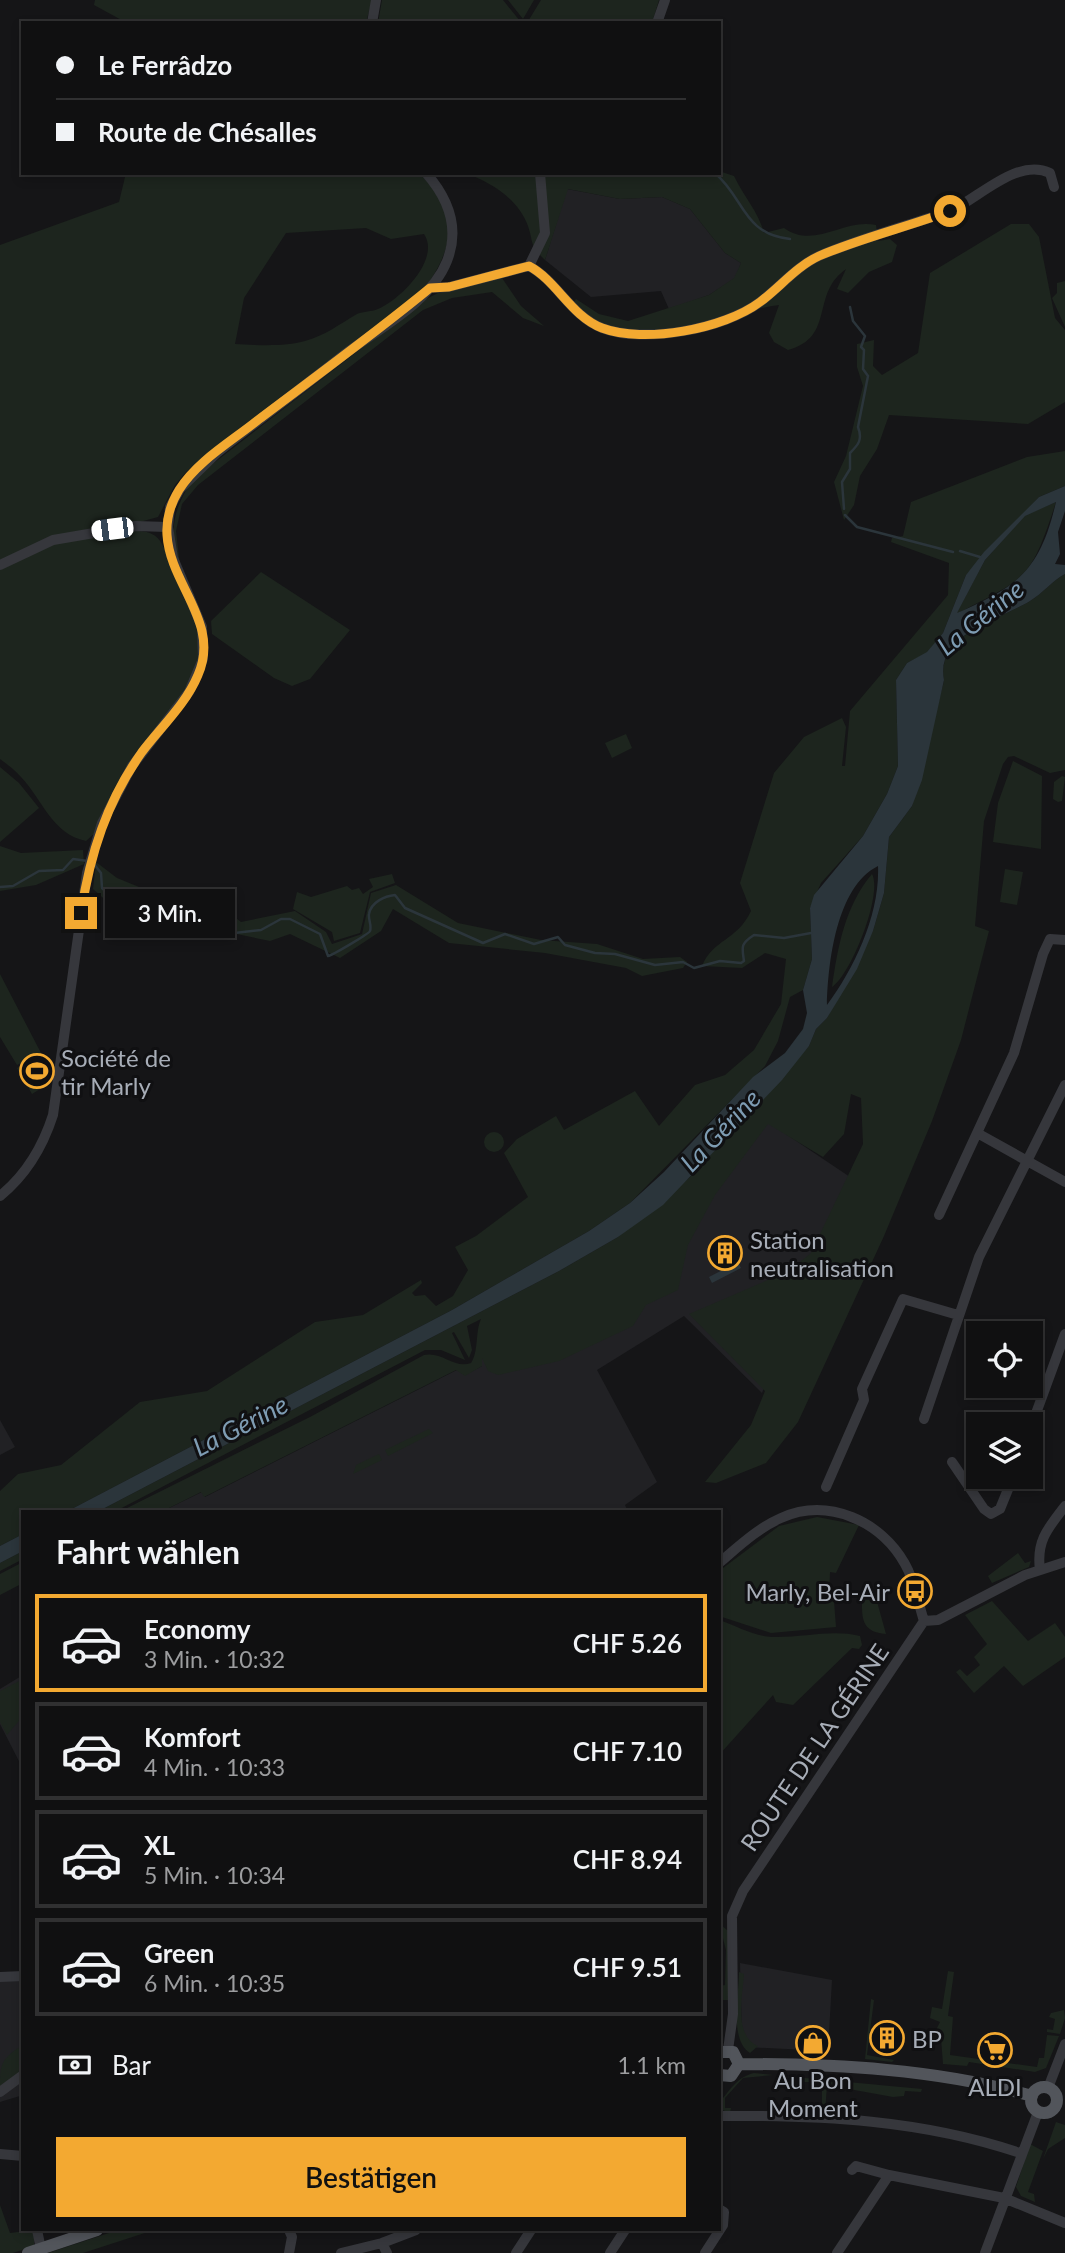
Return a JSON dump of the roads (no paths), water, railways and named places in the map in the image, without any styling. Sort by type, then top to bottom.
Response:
[{"type":"main road","points":[[721,2079],[734,2074],[739,2064],[736,2055],[724,2051]]},
{"type":"main road","points":[[739,2064],[832,2067],[942,2077],[1032,2096]]},
{"type":"main road","points":[[1048,2088],[1055,2093],[1060,2108],[1050,2112],[1038,2112],[1033,2107],[1032,2096],[1038,2089],[1048,2088]]},
{"type":"main road","points":[[34,2251],[94,2231]]},
{"type":"street","points":[[372,21],[376,0]]},
{"type":"street","points":[[658,21],[665,0]]},
{"type":"street","points":[[529,266],[585,319],[599,327],[616,332],[656,335],[730,319],[758,304],[818,256],[950,211],[1008,176],[1026,170],[1044,170],[1050,173],[1054,187]]},
{"type":"street","points":[[0,1196],[24,1172],[40,1149],[53,1115],[88,873],[102,824],[127,775],[189,692],[203,659],[202,627],[173,558],[167,527],[170,507],[191,475],[430,288],[447,262],[453,229],[445,199],[427,175]]},
{"type":"street","points":[[430,288],[449,287],[529,266],[545,233],[540,175]]},
{"type":"street","points":[[0,565],[52,540],[135,526],[167,527]]},
{"type":"street","points":[[939,1215],[979,1134],[1014,1053],[1043,954],[1050,939],[1065,940]]},
{"type":"street","points":[[924,1419],[979,1257],[1065,1085]]},
{"type":"street","points":[[979,1134],[1026,1163],[1065,1182]]},
{"type":"street","points":[[826,1486],[864,1400],[862,1390],[903,1299],[958,1315]]},
{"type":"street","points":[[1037,1412],[1064,1341]]},
{"type":"street","points":[[952,1462],[966,1483]]},
{"type":"street","points":[[970,1489],[984,1509],[991,1514],[1000,1510],[1008,1489]]},
{"type":"street","points":[[1040,1570],[1038,1549],[1042,1536],[1065,1506]]},
{"type":"street","points":[[721,1562],[779,1518],[798,1511],[837,1512],[863,1521],[894,1546],[907,1567],[924,1621],[938,1620],[1040,1570],[1065,1562]]},
{"type":"street","name":"ROUTE DE LA GÉRINE","points":[[724,2051],[733,2014],[732,1916],[750,1879],[924,1621]]},
{"type":"street","points":[[721,1917],[732,1916]]},
{"type":"street","points":[[0,1977],[21,1976]]},
{"type":"street","points":[[1048,2088],[1065,2044]]},
{"type":"street","points":[[0,2092],[21,2076]]},
{"type":"street","points":[[985,2253],[1020,2153],[1038,2112]]},
{"type":"street","points":[[721,2116],[837,2118],[918,2127],[1020,2153]]},
{"type":"street","points":[[0,2154],[21,2156]]},
{"type":"street","points":[[852,2170],[856,2166],[1004,2198],[1065,2223]]},
{"type":"street","points":[[837,2253],[889,2175]]},
{"type":"street","points":[[721,2210],[725,2220],[721,2227]]},
{"type":"street","points":[[34,2251],[37,2231]]},
{"type":"street","points":[[289,2231],[292,2237],[289,2253]]},
{"type":"street","points":[[341,2253],[385,2248],[414,2231]]},
{"type":"street","points":[[516,2253],[530,2231]]},
{"type":"street","points":[[610,2253],[624,2231]]},
{"type":"street","points":[[705,2253],[718,2231]]},
{"type":"water","name":"La Gérine","points":[[1065,486],[1065,511],[1058,532],[1060,554],[1055,564],[1065,565],[1065,574],[1030,601],[972,630],[949,651],[944,664],[944,680],[922,780],[912,806],[889,837],[884,893],[873,931],[857,969],[827,1018],[816,1029],[809,1046],[782,1080],[663,1205],[618,1237],[559,1271],[101,1510],[70,1510],[452,1310],[589,1231],[630,1203],[664,1172],[753,1077],[785,1053],[803,1029],[807,1013],[803,990],[812,959],[810,908],[814,895],[863,836],[887,794],[898,766],[896,680],[907,663],[927,652],[943,633],[966,575],[984,552],[1039,497]],"holes":[[[1056,502],[1050,525],[1034,560],[1024,573],[996,594],[957,613],[985,560],[1025,516]],[[878,866],[878,884],[864,939],[847,974],[827,1005],[829,969],[844,908],[852,891],[864,876]]]},
{"type":"water","points":[[738,1262],[741,1268],[712,1283],[709,1277]]},
{"type":"water","points":[[21,1535],[21,1552],[0,1563],[0,1546]]},
{"type":"waterway","points":[[717,175],[754,223],[775,236],[790,239]]},
{"type":"waterway","points":[[844,509],[842,482],[850,469],[850,453],[860,439],[858,427],[868,376],[863,369],[864,350],[861,347],[865,336],[853,321],[850,307]]},
{"type":"waterway","points":[[845,515],[857,527],[953,552]]},
{"type":"waterway","points":[[960,551],[980,557]]},
{"type":"waterway","points":[[0,887],[13,886],[39,871],[63,870],[73,859],[88,861]]},
{"type":"waterway","points":[[94,864],[101,873],[102,888],[114,899],[149,893],[161,896],[182,911],[207,908],[212,914],[212,925],[226,934],[261,930],[281,919],[290,919],[320,934],[328,956],[368,933],[372,906],[383,898],[395,895],[405,908],[483,943],[505,934],[534,944],[558,937],[565,945],[655,965],[683,962],[694,968],[720,961],[741,963],[744,961],[744,943],[754,935],[784,938],[811,933]]},
{"type":"place","name":"Société de tir Marly","points":[[37,1071]]},
{"type":"place","name":"Station neutralisation","points":[[725,1253]]},
{"type":"place","name":"Marly, Bel-Air","points":[[915,1591]]},
{"type":"place","name":"BP","points":[[887,2038]]},
{"type":"place","name":"Au Bon Moment","points":[[813,2043]]},
{"type":"place","name":"ALDI","points":[[995,2050]]}]
